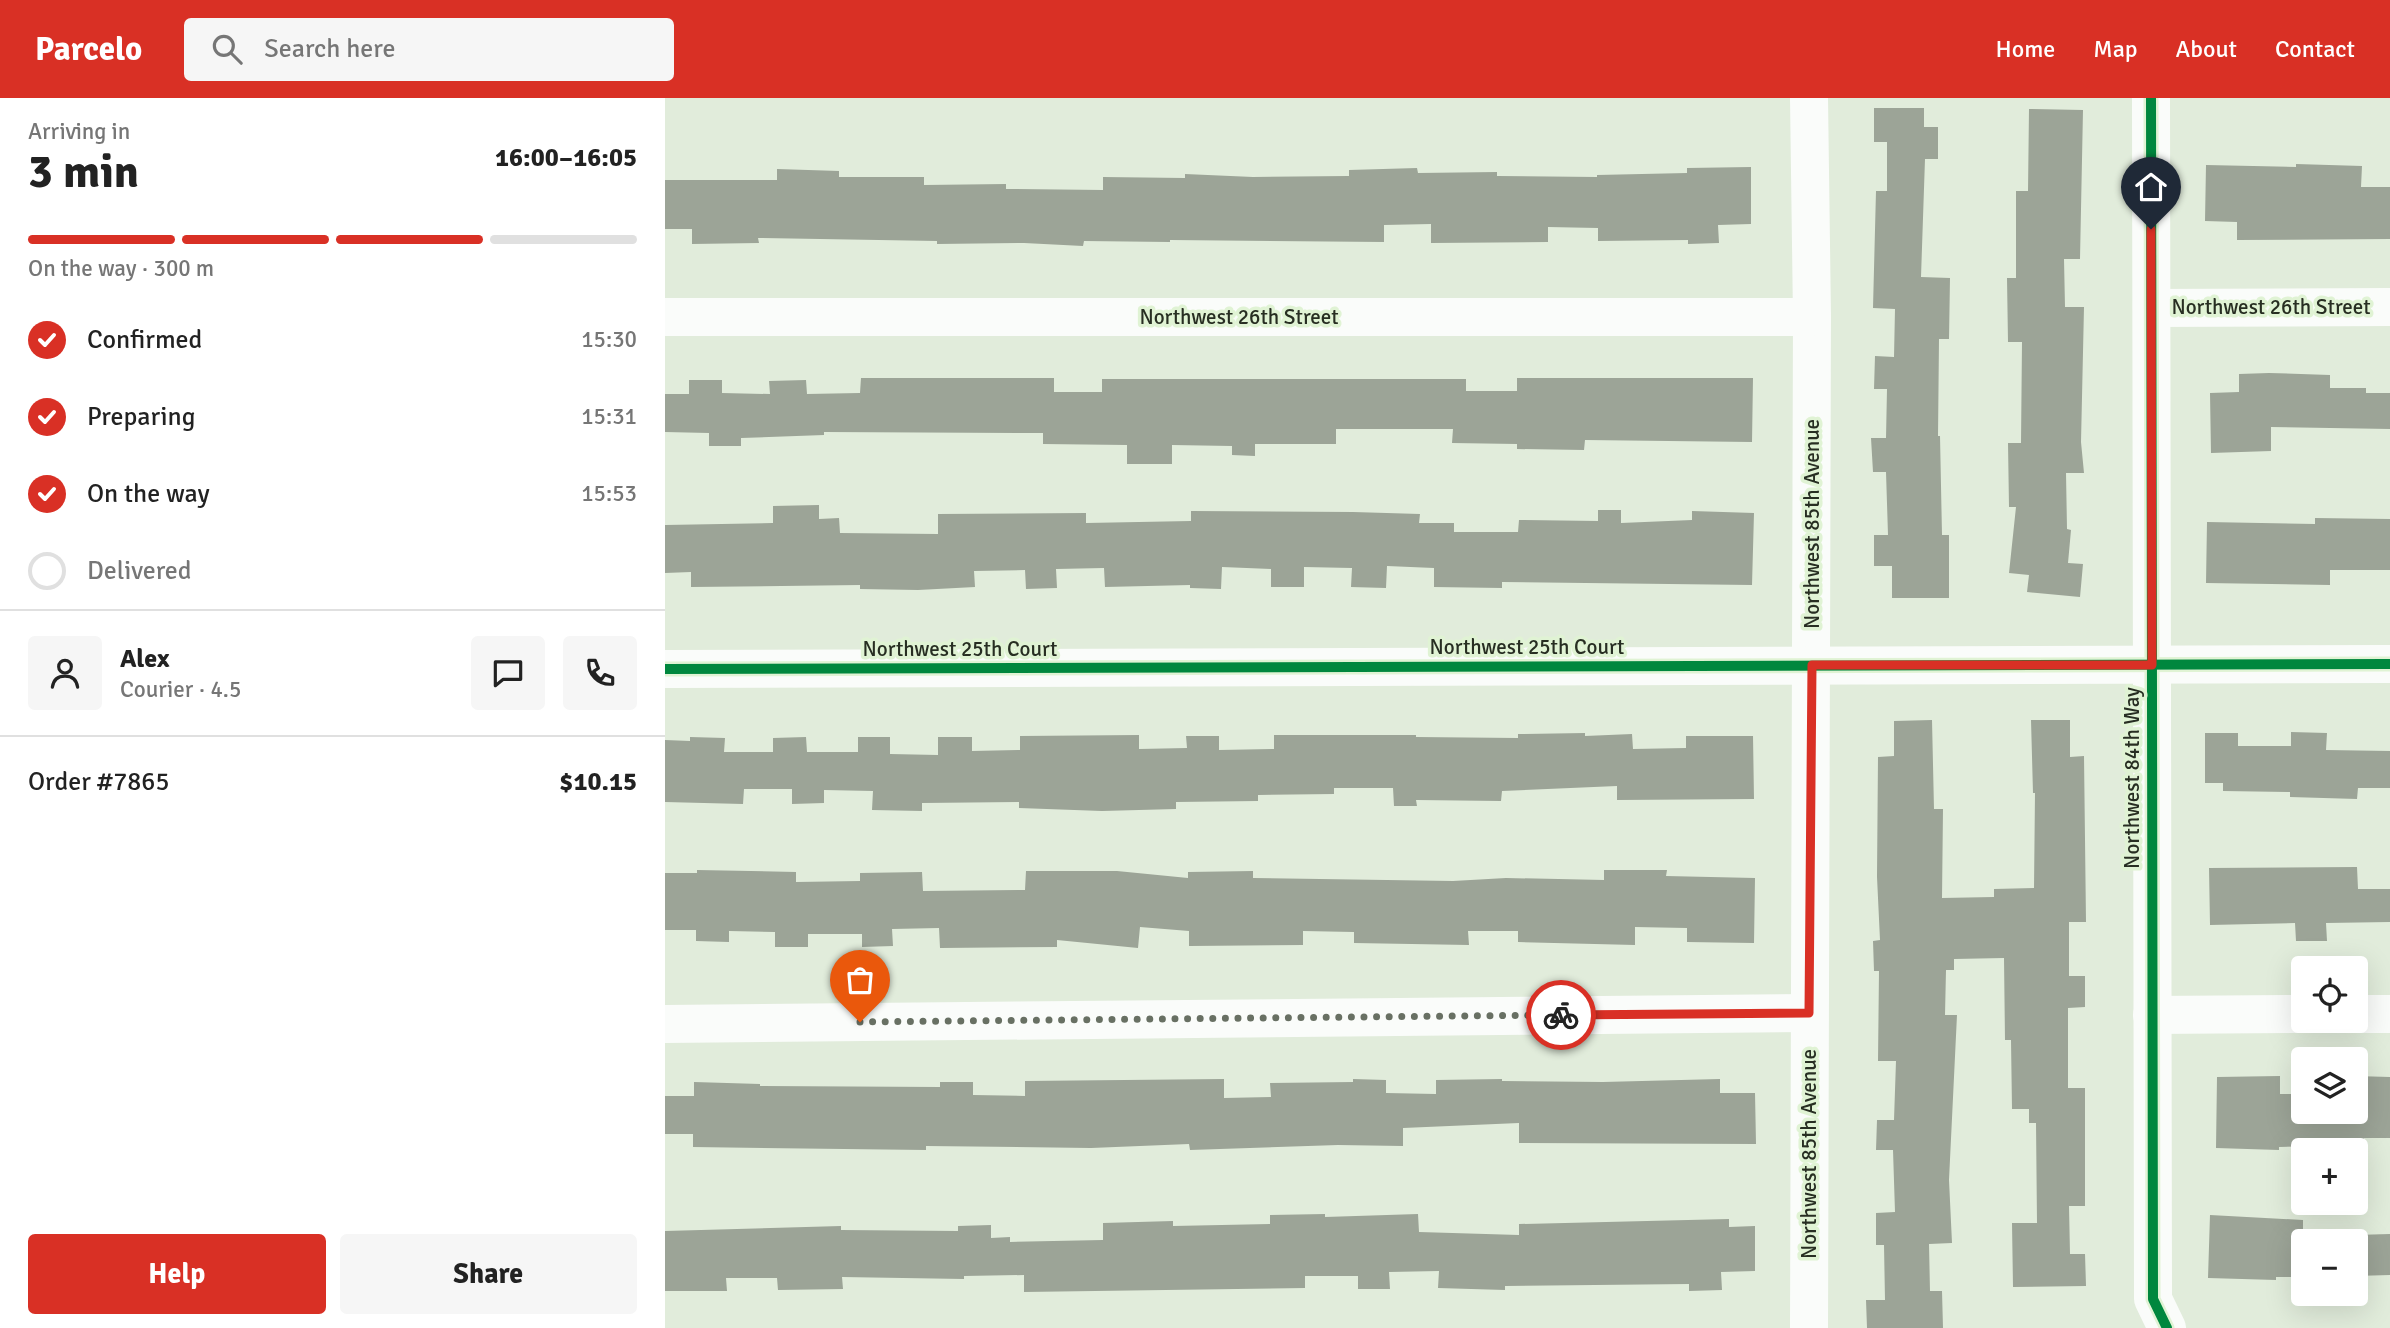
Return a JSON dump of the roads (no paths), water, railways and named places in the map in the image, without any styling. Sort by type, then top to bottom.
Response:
[{"type":"street","name":"Northwest 85th Avenue","points":[[1809,98],[1812,317],[1809,1328]]},
{"type":"street","name":"Northwest 84th Way","points":[[2151,98],[2153,1299],[2167,1328]]},
{"type":"street","name":"Northwest 26th Street","points":[[2152,308],[2390,307]]},
{"type":"street","name":"Northwest 26th Street","points":[[665,317],[1812,317]]},
{"type":"street","name":"Northwest 25th Court","points":[[665,669],[2390,664]]},
{"type":"street","points":[[665,1024],[1809,1013]]},
{"type":"street","points":[[2152,1015],[2291,1014]]},
{"type":"street","points":[[2368,1014],[2390,1014]]}]
